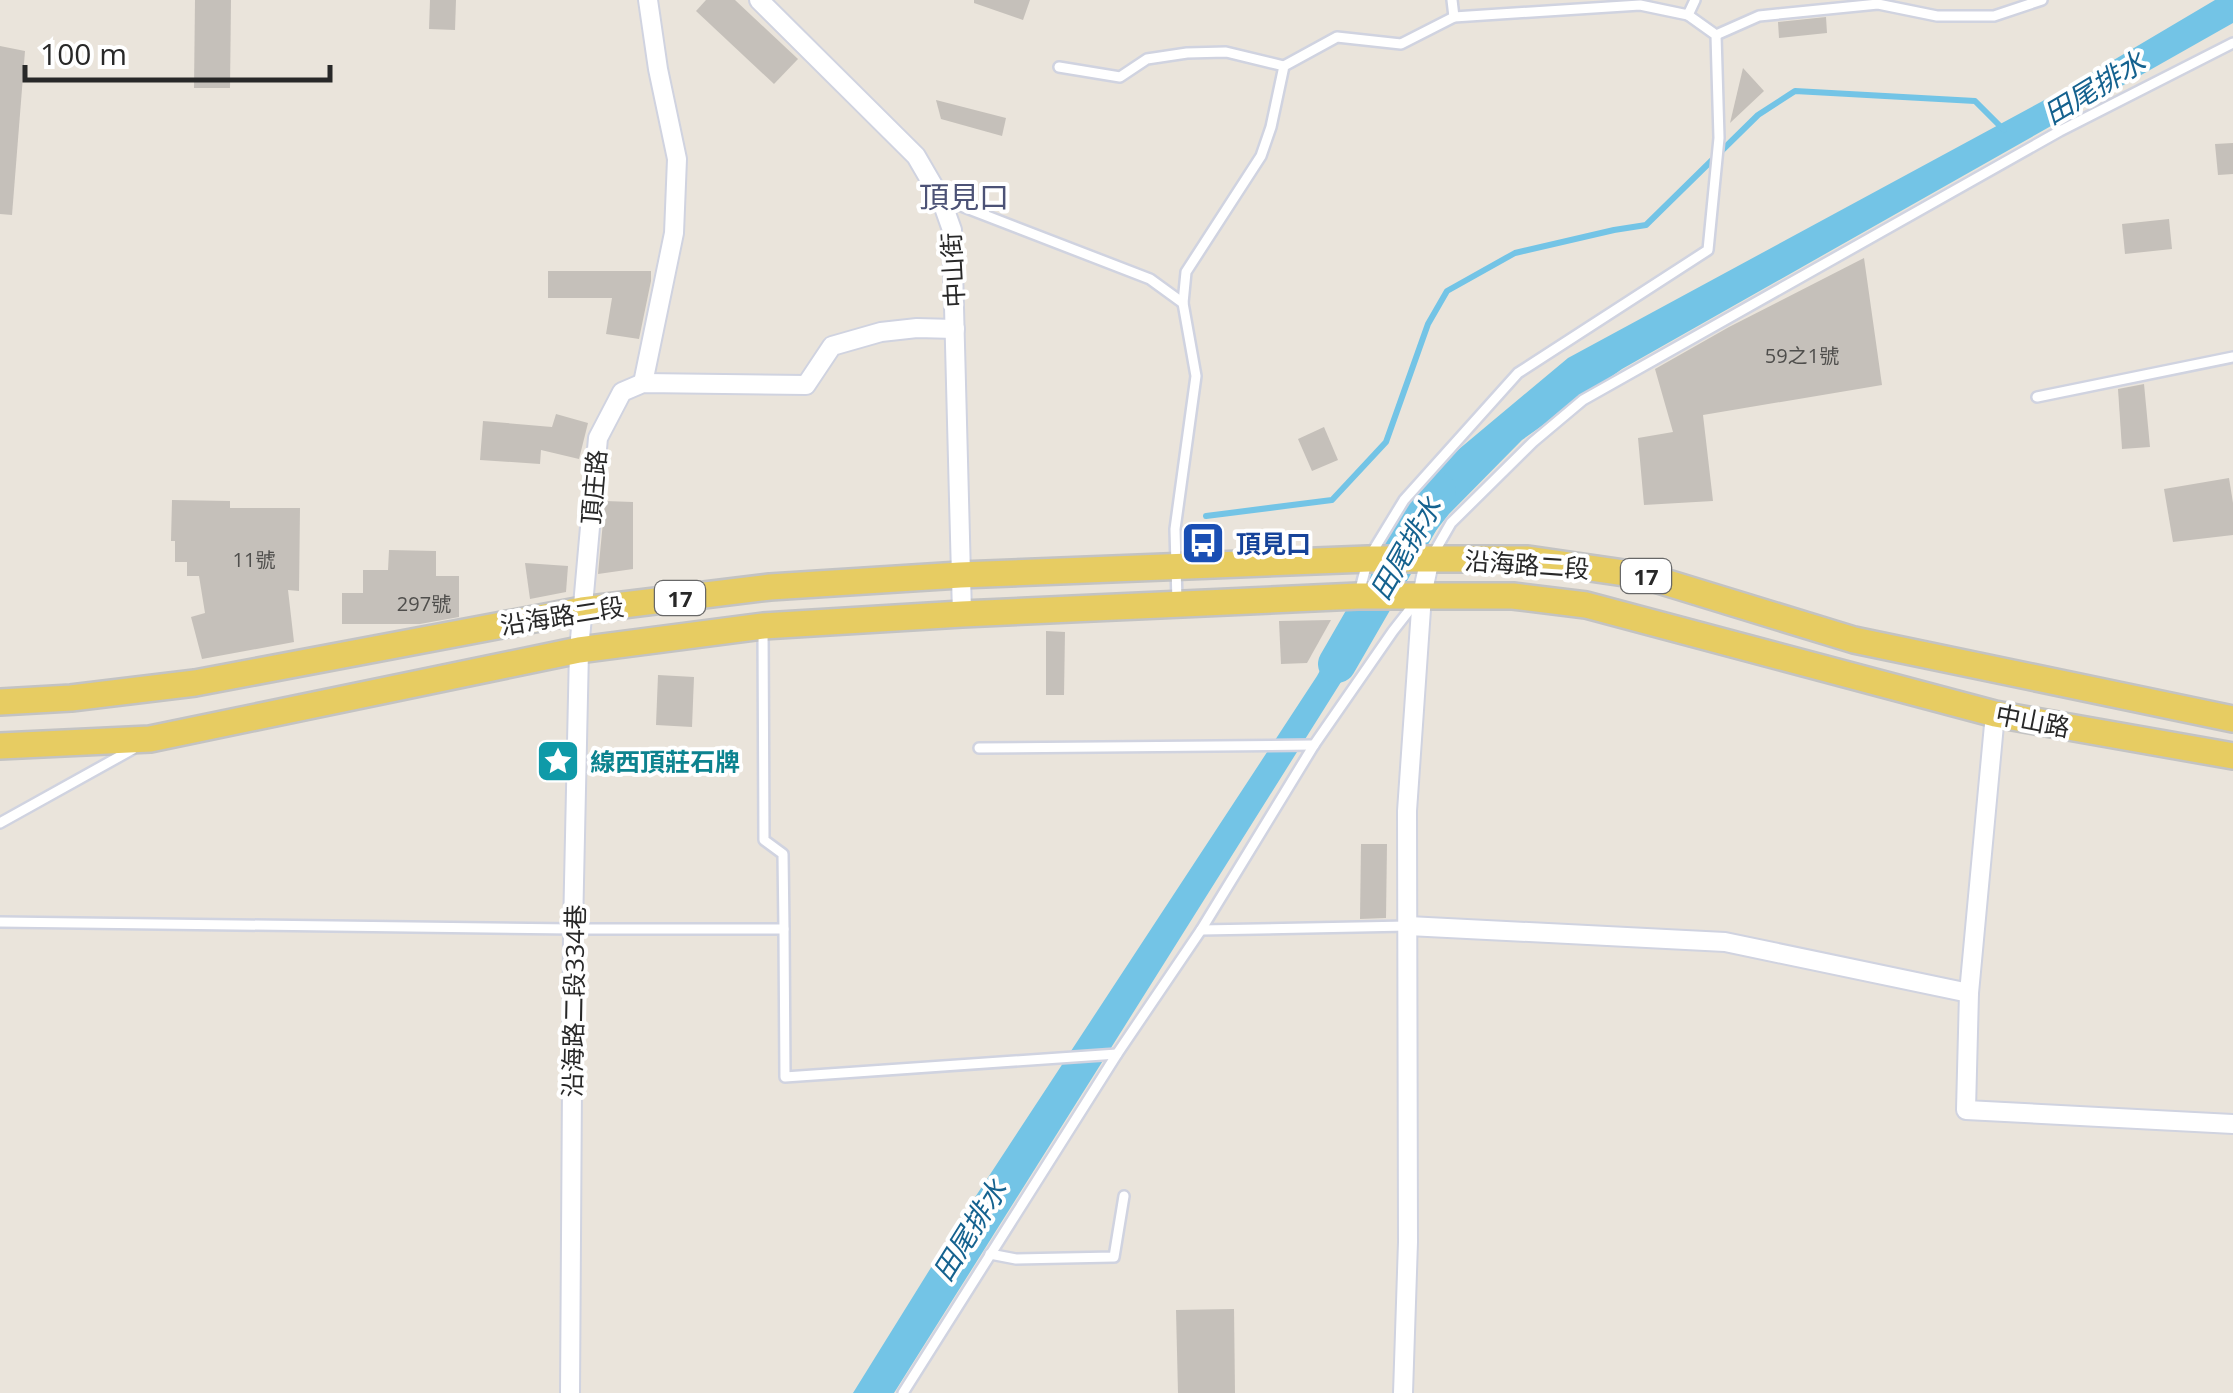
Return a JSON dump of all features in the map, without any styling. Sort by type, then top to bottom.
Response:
[{"type":"main road","name":"17","points":[[1368,558],[1430,558]]},
{"type":"main road","name":"沿海路二段","points":[[0,702],[71,698],[195,682],[582,610],[770,587],[1368,558]]},
{"type":"main road","name":"沿海路二段","points":[[1430,558],[1528,558],[1645,576],[1854,640]]},
{"type":"main road","name":"17","points":[[1358,596],[1422,595]]},
{"type":"main road","name":"沿海路二段","points":[[1422,595],[1512,596],[1586,605],[1836,672]]},
{"type":"main road","name":"沿海路二段","points":[[0,746],[150,739],[579,650],[763,626],[1358,596]]},
{"type":"main road","name":"中山路","points":[[1854,640],[2233,719]]},
{"type":"main road","name":"中山路","points":[[1836,672],[1995,714],[2233,756]]},
{"type":"street","points":[[648,0],[677,159],[674,233],[642,384],[806,384],[832,346],[881,332],[955,329]]},
{"type":"street","name":"中山街","points":[[759,0],[916,156],[941,198],[952,230],[962,614]]},
{"type":"street","name":"頂庄路","points":[[582,610],[598,438],[622,392],[642,384]]},
{"type":"street","points":[[1403,1393],[1408,1242],[1407,811],[1422,595],[1430,558]]},
{"type":"street","name":"沿海路二段334巷","points":[[570,1393],[573,929],[582,610]]},
{"type":"street","points":[[1995,714],[1969,993],[1966,1110],[2233,1124]]},
{"type":"street","points":[[1408,926],[1725,942],[1969,993]]},
{"type":"lane","points":[[1452,0],[1454,17]]},
{"type":"lane","points":[[1688,16],[1695,0]]},
{"type":"lane","points":[[1716,36],[1758,16],[1878,4],[1938,16],[1994,16],[2042,0]]},
{"type":"lane","points":[[1059,67],[1120,78],[1147,59],[1226,52],[1284,66],[1337,37],[1400,44],[1454,17],[1640,6],[1688,16],[1716,36]]},
{"type":"lane","points":[[1358,596],[1368,558],[1404,500],[1518,373],[1708,250],[1720,138],[1716,36]]},
{"type":"lane","points":[[1430,558],[1451,522],[1532,442],[1583,400],[2060,131],[2233,43]]},
{"type":"lane","points":[[1177,605],[1175,528],[1196,376],[1183,303],[1186,272],[1261,156],[1284,66]]},
{"type":"lane","points":[[941,198],[1150,279],[1183,303]]},
{"type":"lane","points":[[2037,397],[2233,358]]},
{"type":"lane","points":[[903,1393],[1116,1054],[1202,930],[1314,745],[1393,630],[1422,595]]},
{"type":"lane","points":[[763,626],[764,840],[783,854],[785,1077],[1116,1054]]},
{"type":"lane","points":[[0,823],[150,739]]},
{"type":"lane","points":[[980,748],[1314,745]]},
{"type":"lane","points":[[0,922],[784,929]]},
{"type":"lane","points":[[1202,930],[1408,926]]},
{"type":"lane","points":[[990,1254],[1016,1259],[1114,1258],[1124,1196]]},
{"type":"water","points":[[2215,0],[2233,0],[2233,23],[1622,369],[1522,440],[1434,533],[1398,534],[1418,493],[1446,460],[1568,358],[2063,90]]},
{"type":"water","points":[[1348,620],[1380,620],[894,1393],[853,1393],[968,1208],[1317,676]]},
{"type":"building","points":[[195,0],[231,0],[230,88],[194,88]]},
{"type":"building","points":[[430,0],[456,0],[455,30],[429,29]]},
{"type":"building","points":[[706,0],[735,0],[798,59],[774,84],[696,11]]},
{"type":"building","points":[[974,0],[1030,0],[1023,20]]},
{"type":"building","points":[[1826,17],[1827,33],[1779,38],[1778,22]]},
{"type":"building","points":[[0,46],[25,51],[12,215],[0,214]]},
{"type":"building","points":[[1743,68],[1764,91],[1730,123]]},
{"type":"building","points":[[936,100],[1006,118],[1002,136],[941,119]]},
{"type":"building","points":[[2233,143],[2233,174],[2218,175],[2215,144]]},
{"type":"building","points":[[2169,219],[2172,249],[2125,254],[2122,224]]},
{"type":"building","points":[[1864,258],[1882,385],[1703,415],[1713,501],[1644,505],[1638,438],[1673,432],[1655,369]]},
{"type":"building","points":[[548,271],[651,271],[639,339],[606,334],[612,298],[548,298]]},
{"type":"building","points":[[2144,384],[2150,447],[2122,449],[2118,389]]},
{"type":"building","points":[[556,414],[588,423],[579,459],[541,450],[540,464],[480,460],[483,421],[552,427]]},
{"type":"building","points":[[1324,427],[1338,460],[1312,471],[1298,439]]},
{"type":"building","points":[[2229,478],[2233,535],[2173,542],[2164,489]]},
{"type":"building","points":[[172,500],[230,501],[230,508],[300,508],[299,591],[288,590],[294,642],[202,659],[191,617],[205,613],[199,576],[187,576],[187,562],[175,562]]},
{"type":"building","points":[[605,501],[633,502],[633,569],[598,574]]},
{"type":"building","points":[[389,550],[436,551],[436,576],[459,576],[459,617],[420,624],[342,624],[342,593],[363,593],[363,570],[388,570]]},
{"type":"building","points":[[525,563],[568,566],[566,592],[530,599]]},
{"type":"building","points":[[1331,620],[1307,663],[1281,664],[1279,621]]},
{"type":"building","points":[[1046,631],[1065,632],[1064,695],[1046,695]]},
{"type":"building","points":[[658,675],[694,677],[692,727],[656,725]]},
{"type":"building","points":[[1361,844],[1387,844],[1386,918],[1360,919]]},
{"type":"building","points":[[1234,1309],[1235,1393],[1178,1393],[1176,1310]]},
{"type":"waterway","points":[[1206,516],[1332,500],[1386,442],[1428,324],[1447,291],[1515,253],[1646,225],[1758,115],[1795,91],[1975,101],[2004,130]]},
{"type":"waterway","name":"田尾排水","points":[[1337,664],[1437,491]]},
{"type":"place","name":"頂見口","points":[[1203,543]]},
{"type":"place","name":"線西頂莊石牌","points":[[558,761]]},
{"type":"district","name":"頂見口","points":[[964,196]]}]
